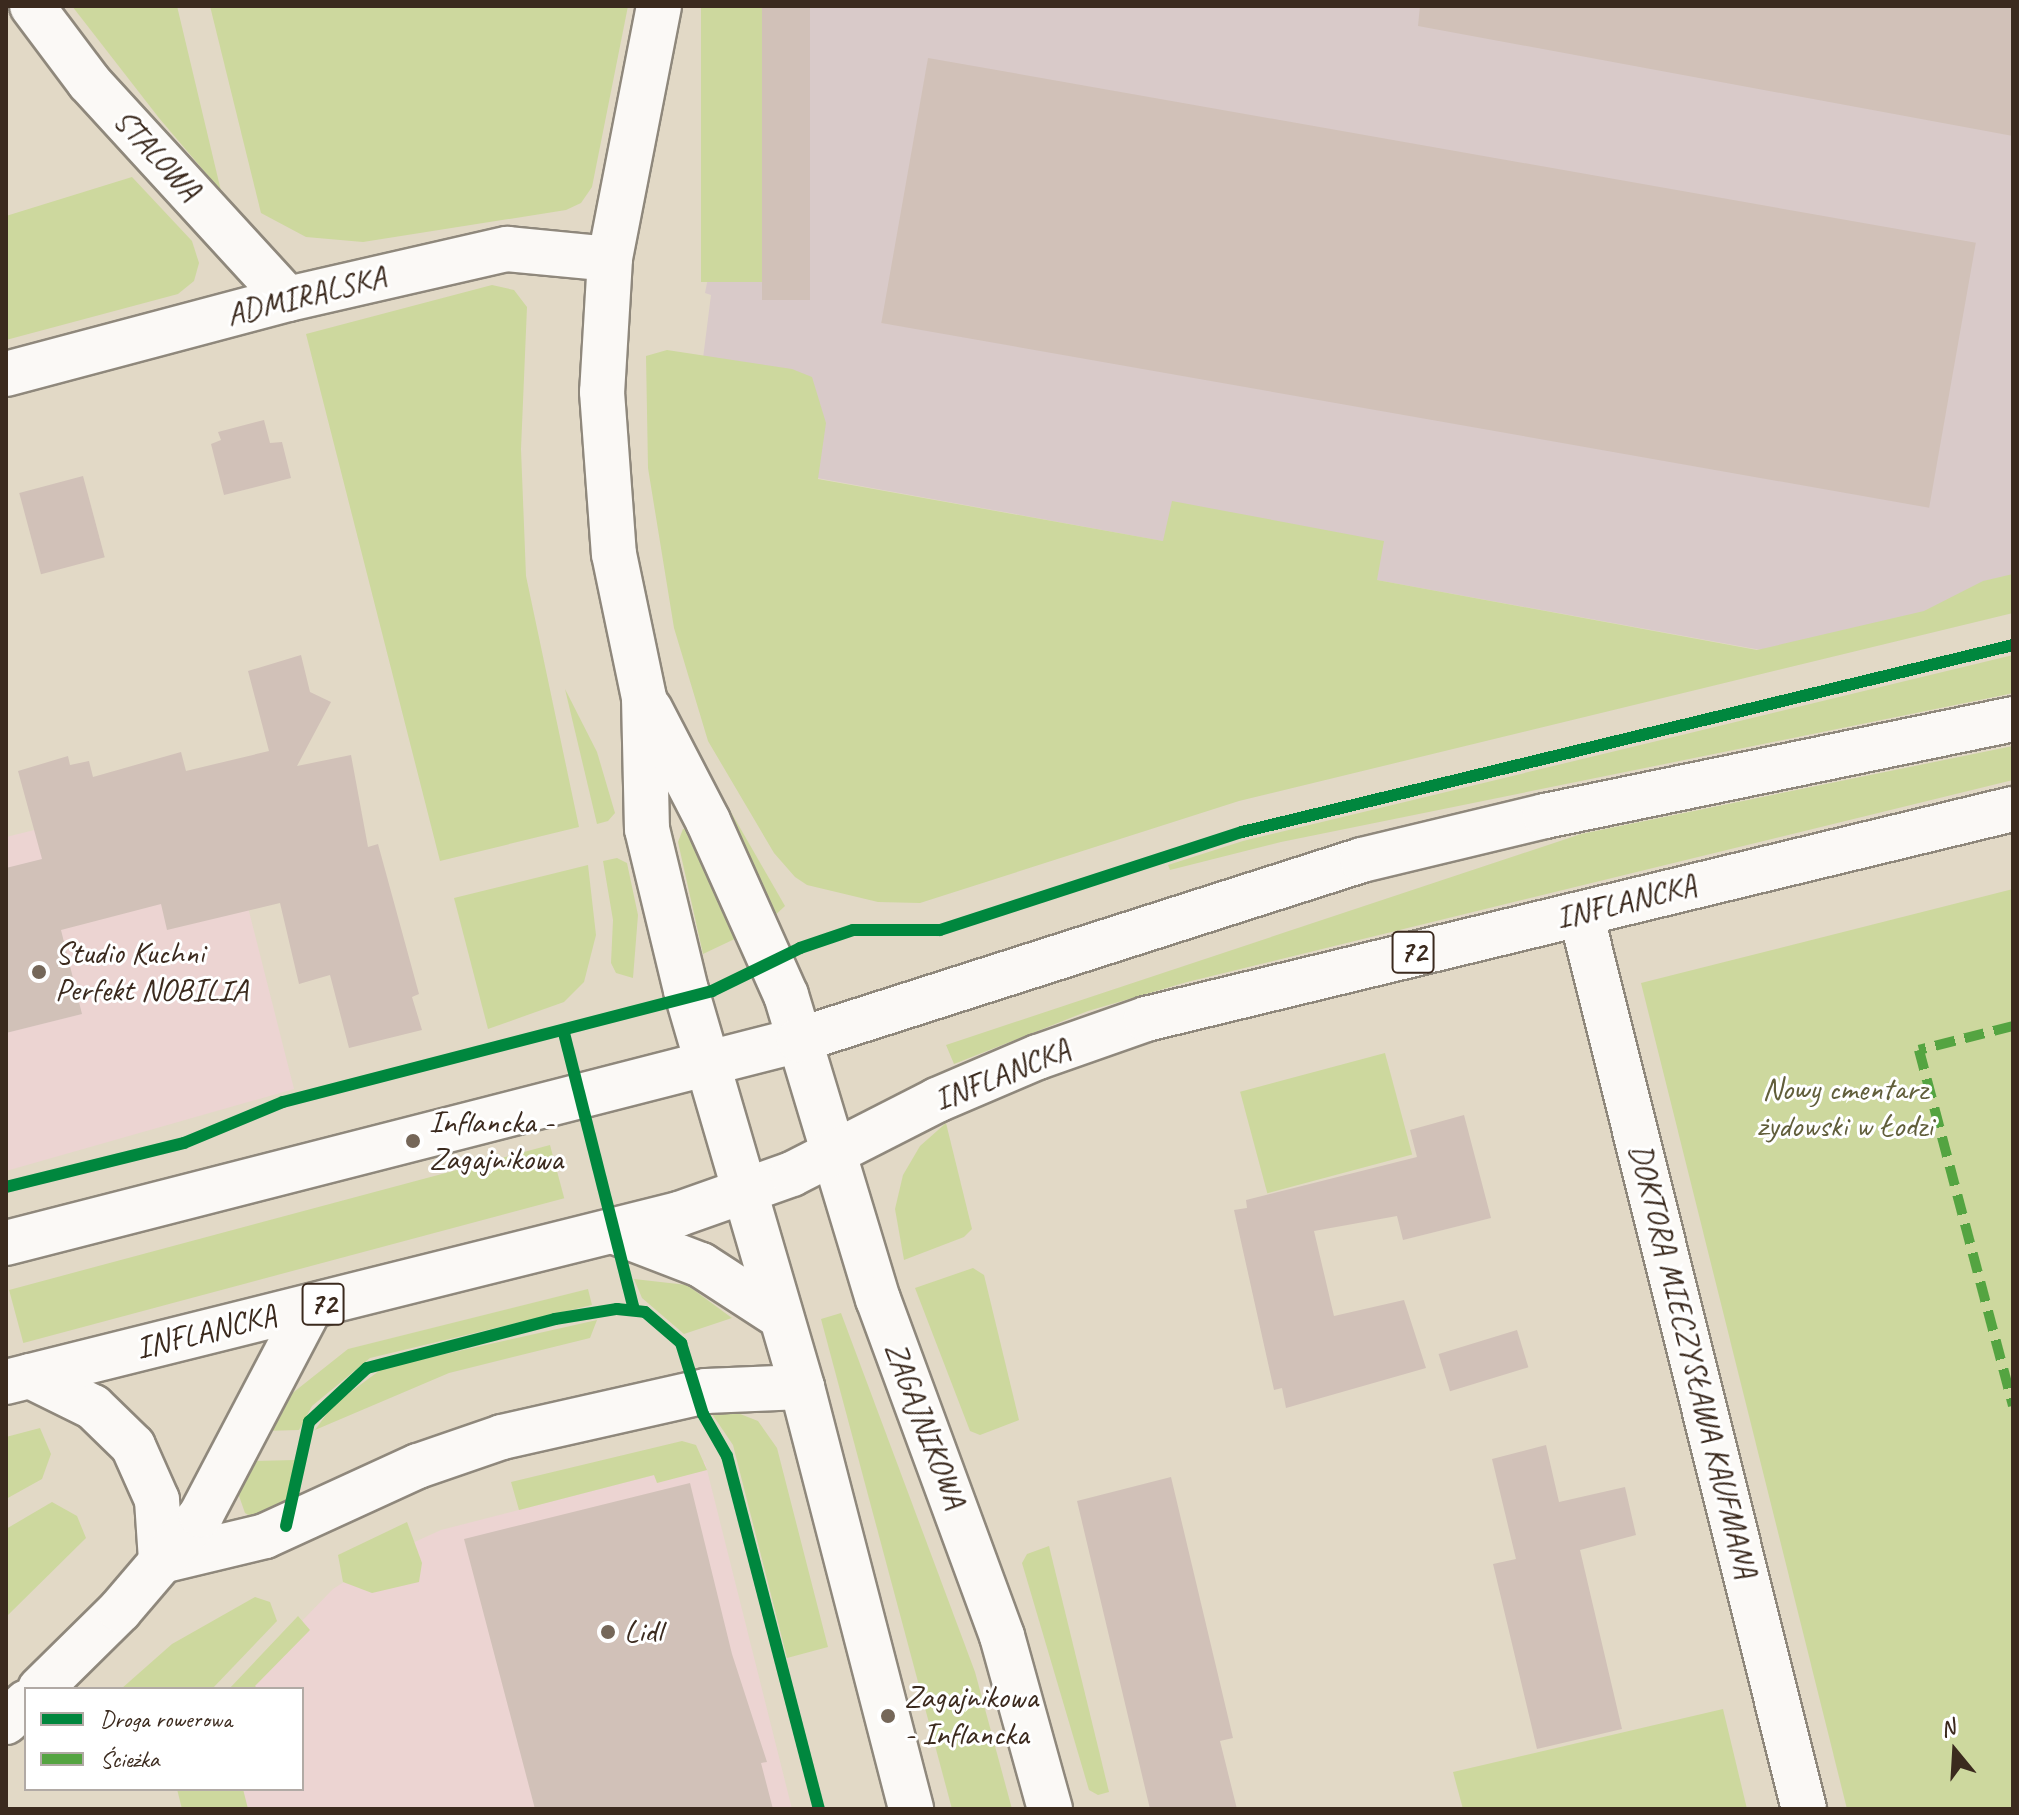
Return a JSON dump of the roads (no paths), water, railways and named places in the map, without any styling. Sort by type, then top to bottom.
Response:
[{"type":"street","name":"STALOWA","points":[[32,6],[89,82],[288,299]]},
{"type":"street","points":[[659,6],[610,259],[602,392],[614,554],[644,698],[647,829],[708,1066],[802,1387],[911,1809]]},
{"type":"street","name":"ADMIRALSKA","points":[[6,374],[288,299],[507,249],[610,259]]},
{"type":"street","name":"ZAGAJNIKOWA","points":[[644,698],[764,941],[799,1040],[878,1299],[1002,1636],[1050,1809]]},
{"type":"street","points":[[6,1243],[708,1066],[799,1040],[1362,860],[1545,816],[2013,719]]},
{"type":"street","name":"INFLANCKA","points":[[18,1379],[615,1232],[745,1192],[834,1154],[950,1094],[1146,1019],[2013,809]]},
{"type":"street","name":"DOKTORA MIECZYSŁAWA KAUFMANA","points":[[1581,914],[1804,1809]]},
{"type":"street","points":[[615,1232],[701,1265],[781,1317]]},
{"type":"street","points":[[42,1687],[161,1561],[217,1489],[310,1307]]},
{"type":"street","points":[[18,1379],[93,1407],[133,1446],[157,1500],[161,1561]]},
{"type":"street","points":[[161,1561],[265,1536],[418,1466],[502,1437],[706,1391],[802,1387]]},
{"type":"street","points":[[6,1722],[24,1705]]},
{"type":"place","name":"Studio Kuchni Perfekt NOBILIA","points":[[39,972]]},
{"type":"place","name":"Inflancka - Zagajnikowa","points":[[413,1141]]},
{"type":"place","name":"Lidl","points":[[608,1632]]},
{"type":"place","name":"Zagajnikowa - Inflancka","points":[[888,1716]]},
{"type":"park label","name":"Nowy cmentarz żydowski w Łodzi","points":[[1845,1108]]}]
